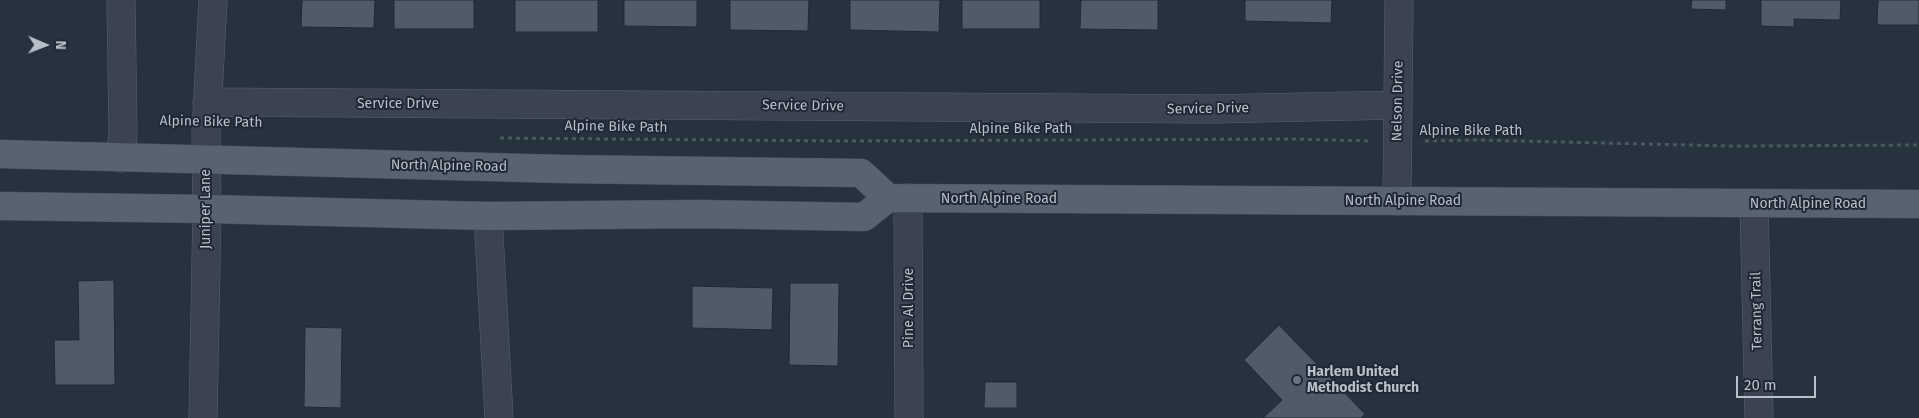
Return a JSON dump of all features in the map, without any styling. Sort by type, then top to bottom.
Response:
[{"type":"main road","name":"North Alpine Road","points":[[0,154],[564,169],[861,172],[898,198],[1919,204]]},
{"type":"main road","points":[[0,206],[488,216],[698,214],[864,217],[898,198]]},
{"type":"street","points":[[121,0],[123,132],[121,158]]},
{"type":"street","name":"Juniper Lane","points":[[203,418],[207,209],[206,160],[213,0]]},
{"type":"street","name":"Nelson Drive","points":[[1397,201],[1399,0]]},
{"type":"street","name":"Service Drive","points":[[208,102],[276,104],[686,104],[1192,109],[1398,105]]},
{"type":"street","name":"Pine Al Drive","points":[[898,198],[909,418]]},
{"type":"street","name":"Terrang Trail","points":[[1754,203],[1759,418]]},
{"type":"street","points":[[488,216],[499,418]]},
{"type":"path","name":"Alpine Bike Path","points":[[493,138],[841,141],[1292,139],[1476,140],[1731,146],[1919,145]]},
{"type":"building","points":[[302,0],[375,0],[374,28],[301,27]]},
{"type":"building","points":[[394,0],[474,0],[474,29],[394,29]]},
{"type":"building","points":[[515,0],[598,0],[598,32],[515,32]]},
{"type":"building","points":[[624,0],[697,0],[697,27],[624,26]]},
{"type":"building","points":[[730,0],[809,0],[808,31],[730,30]]},
{"type":"building","points":[[850,0],[940,0],[939,32],[850,30]]},
{"type":"building","points":[[962,0],[1040,0],[1040,29],[962,29]]},
{"type":"building","points":[[1081,0],[1158,0],[1158,30],[1080,29]]},
{"type":"building","points":[[1245,0],[1332,0],[1331,23],[1245,21]]},
{"type":"building","points":[[1692,0],[1726,0],[1726,10],[1691,9]]},
{"type":"building","points":[[1761,0],[1841,0],[1840,20],[1794,19],[1794,27],[1761,26]]},
{"type":"building","points":[[1878,0],[1919,0],[1919,25],[1877,25]]},
{"type":"building","points":[[114,280],[115,385],[55,385],[54,340],[79,340],[78,281]]},
{"type":"building","points":[[790,283],[839,283],[838,366],[789,365]]},
{"type":"building","points":[[692,286],[773,288],[772,330],[692,328]]},
{"type":"building","name":"Harlem United Methodist Church","points":[[1279,325],[1365,414],[1361,418],[1263,418],[1282,400],[1244,360]]},
{"type":"building","points":[[305,327],[342,328],[341,408],[304,407]]},
{"type":"building","points":[[985,382],[1017,382],[1017,408],[984,408]]},
{"type":"place","name":"Harlem United Methodist Church","points":[[1297,380]]}]
